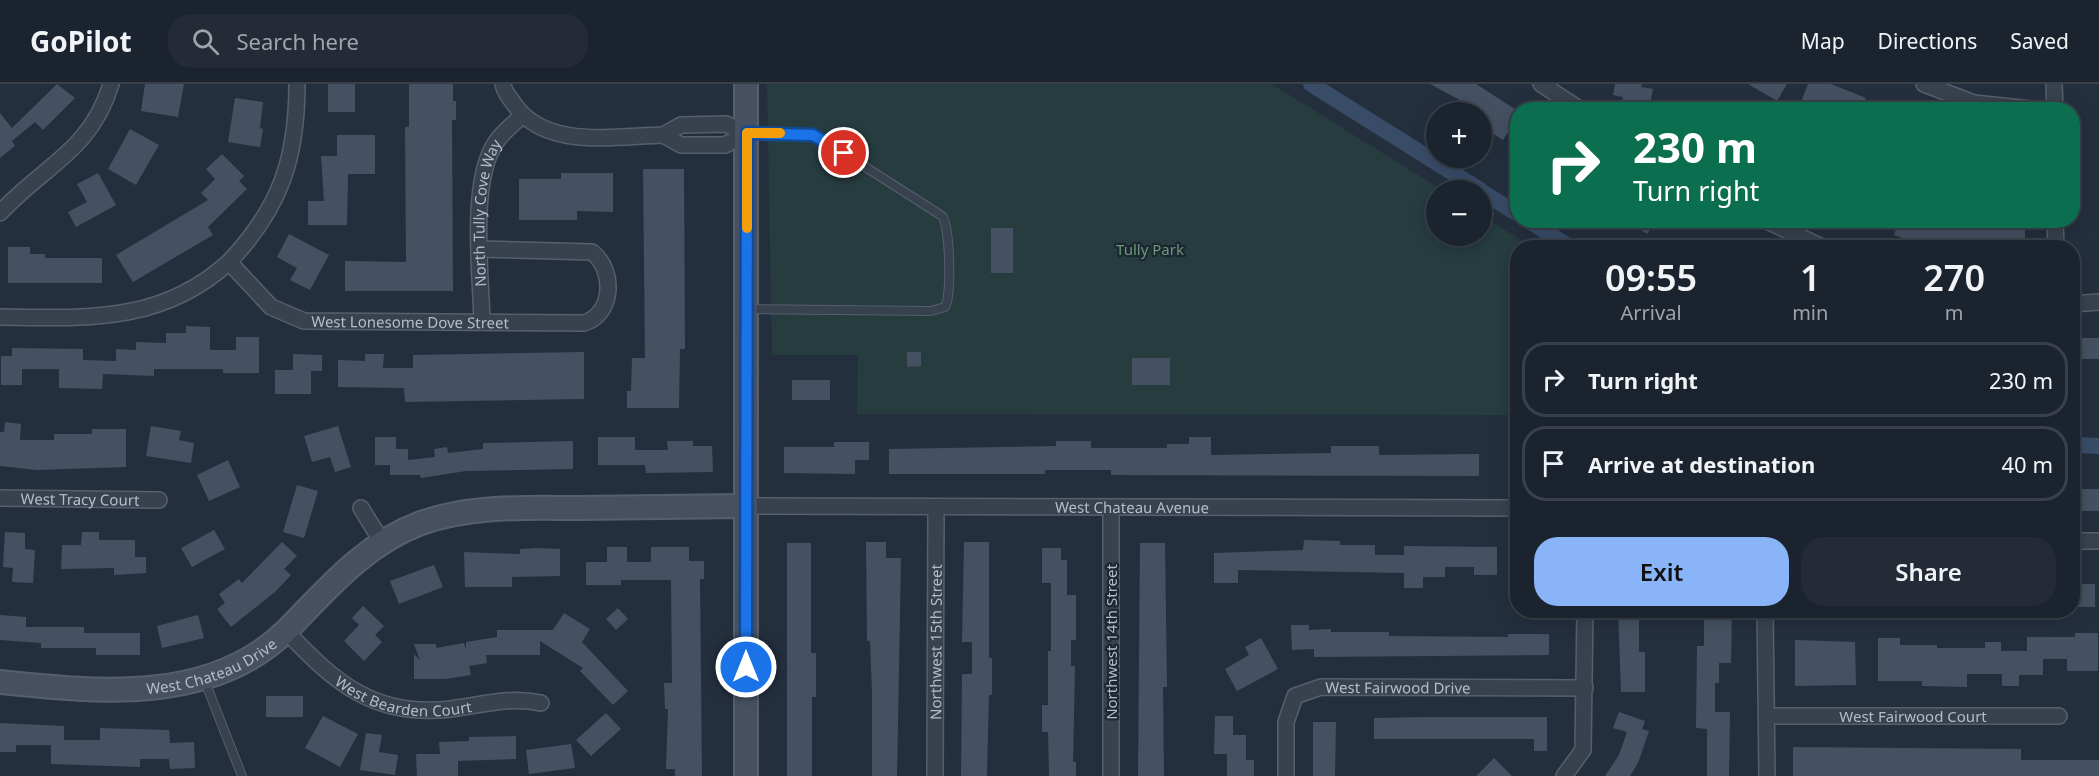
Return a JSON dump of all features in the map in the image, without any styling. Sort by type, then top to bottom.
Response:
[{"type":"street","points":[[0,213],[79,145],[94,125],[111,84]]},
{"type":"street","points":[[0,317],[93,317],[136,312],[178,297],[209,278],[229,262],[260,226],[285,177],[296,123],[297,84]]},
{"type":"street","points":[[503,84],[504,90],[522,116],[548,132],[584,137],[663,135],[681,125],[726,124],[747,133]]},
{"type":"street","points":[[746,84],[748,309],[746,776]]},
{"type":"street","points":[[1541,84],[1563,90],[1574,102]]},
{"type":"street","points":[[1924,84],[1971,102]]},
{"type":"street","points":[[2054,84],[2055,102]]},
{"type":"street","name":"North Tully Cove Way","points":[[482,322],[480,184],[487,160],[496,141],[522,116]]},
{"type":"street","points":[[1782,228],[1807,240]]},
{"type":"street","name":"West Lonesome Dove Street","points":[[229,262],[271,307],[304,321],[584,323],[601,314],[607,301],[607,273],[599,257],[592,252],[480,249]]},
{"type":"street","points":[[2080,303],[2099,302]]},
{"type":"street","name":"West Tracy Court","points":[[0,498],[159,500]]},
{"type":"street","name":"West Chateau Avenue","points":[[746,506],[1510,508]]},
{"type":"street","name":"West Chateau Drive","points":[[0,682],[126,691],[204,678],[252,657],[286,631],[344,571],[382,542],[422,523],[485,510],[746,506]]},
{"type":"street","points":[[361,508],[382,542]]},
{"type":"street","name":"Northwest 15th Street","points":[[936,508],[936,776]]},
{"type":"street","name":"Northwest 14th Street","points":[[1111,508],[1111,776]]},
{"type":"street","points":[[2080,541],[2099,541]]},
{"type":"street","points":[[1564,776],[1583,750],[1585,618]]},
{"type":"street","points":[[1765,618],[1767,776]]},
{"type":"street","name":"West Bearden Court","points":[[286,631],[327,673],[358,694],[394,708],[422,711],[453,709],[510,699],[541,703]]},
{"type":"street","name":"West Fairwood Drive","points":[[1286,776],[1286,722],[1295,696],[1321,687],[1585,688]]},
{"type":"street","name":"West Fairwood Court","points":[[1767,716],[2059,716]]},
{"type":"lane","points":[[747,133],[817,136],[942,216],[948,230],[948,296],[945,307],[931,311],[748,309]]},
{"type":"lane","points":[[204,678],[242,776]]},
{"type":"green space","name":"Tully Park","points":[[767,84],[1272,84],[1426,180],[1426,246],[1492,246],[1492,222],[1521,240],[1510,240],[1510,415],[857,414],[858,355],[772,355]]},
{"type":"building","points":[[57,84],[75,98],[43,130],[35,122],[12,141],[15,146],[0,158],[0,113],[12,128]]},
{"type":"building","points":[[145,84],[184,84],[178,117],[141,111]]},
{"type":"building","points":[[328,84],[355,84],[355,112],[328,112]]},
{"type":"building","points":[[409,84],[453,84],[456,120],[452,120],[453,291],[345,291],[345,261],[406,262],[405,127],[409,127]]},
{"type":"building","points":[[1430,84],[1476,84],[1510,106],[1510,129],[1503,140],[1492,133],[1492,102],[1463,102]]},
{"type":"building","points":[[1615,84],[1642,84],[1641,87],[1653,89],[1651,102],[1622,102],[1623,97],[1613,95]]},
{"type":"building","points":[[1748,84],[1787,84],[1777,101]]},
{"type":"building","points":[[1808,84],[1831,84],[1866,98],[1864,102],[1801,102]]},
{"type":"building","points":[[235,98],[263,102],[260,147],[228,142]]},
{"type":"building","points":[[130,129],[159,145],[136,185],[108,169]]},
{"type":"building","points":[[337,135],[375,135],[375,174],[348,174],[347,225],[308,225],[308,201],[324,201],[321,156],[337,156]]},
{"type":"building","points":[[222,154],[244,176],[239,181],[247,189],[208,227],[213,235],[133,282],[116,255],[208,200],[201,193],[215,179],[206,169]]},
{"type":"building","points":[[643,169],[684,169],[685,349],[680,349],[679,408],[627,408],[627,391],[631,391],[632,358],[645,358]]},
{"type":"building","points":[[98,173],[116,205],[76,227],[68,212],[87,202],[77,184]]},
{"type":"building","points":[[561,173],[613,173],[613,212],[577,211],[577,220],[519,220],[519,179],[561,179]]},
{"type":"building","points":[[991,228],[1013,228],[1013,273],[991,273]]},
{"type":"building","points":[[1638,228],[1651,228],[1647,234]]},
{"type":"building","points":[[1896,228],[1978,228],[1983,230],[1983,228],[2025,228],[2025,240],[1909,240],[1894,235]]},
{"type":"building","points":[[289,234],[329,255],[310,290],[290,280],[297,268],[277,257]]},
{"type":"building","points":[[8,247],[30,247],[30,254],[45,254],[45,258],[102,258],[102,283],[8,283]]},
{"type":"building","points":[[186,326],[210,327],[210,350],[236,350],[236,337],[259,337],[259,373],[223,373],[223,369],[154,369],[154,376],[103,374],[102,389],[59,388],[59,369],[22,369],[22,385],[1,385],[1,356],[12,356],[12,348],[83,349],[83,360],[116,361],[116,349],[136,350],[136,342],[166,343],[166,333],[186,333]]},
{"type":"building","points":[[2080,338],[2099,338],[2099,359],[2080,359]]},
{"type":"building","points":[[584,352],[584,399],[405,402],[404,388],[338,387],[338,360],[365,361],[365,354],[384,354],[383,368],[413,368],[413,355]]},
{"type":"building","points":[[907,352],[921,352],[921,366],[907,367]]},
{"type":"building","points":[[293,354],[322,355],[322,371],[311,371],[311,394],[275,394],[275,370],[293,370]]},
{"type":"building","points":[[1132,358],[1170,358],[1170,385],[1132,385]]},
{"type":"building","points":[[792,380],[830,380],[830,400],[792,400]]},
{"type":"building","points":[[5,422],[21,424],[20,440],[54,440],[54,434],[92,434],[92,429],[126,429],[126,467],[37,470],[0,466],[0,432],[4,432]]},
{"type":"building","points":[[151,426],[181,431],[179,440],[194,443],[191,463],[146,456]]},
{"type":"building","points":[[338,426],[351,467],[335,472],[330,457],[312,462],[304,436]]},
{"type":"building","points":[[375,437],[396,437],[396,449],[408,449],[408,460],[435,457],[434,449],[447,447],[448,453],[483,449],[483,443],[573,441],[573,469],[466,471],[421,478],[420,475],[390,475],[390,465],[375,465]]},
{"type":"building","points":[[598,437],[635,437],[635,450],[668,450],[667,441],[693,441],[693,446],[712,446],[713,472],[646,473],[645,465],[598,465]]},
{"type":"building","points":[[1189,437],[1211,437],[1211,455],[1331,453],[1331,446],[1379,446],[1379,455],[1479,454],[1479,476],[1111,475],[1111,470],[1045,470],[1045,474],[889,474],[889,449],[1056,446],[1056,441],[1091,441],[1091,448],[1167,448],[1167,444],[1189,444]]},
{"type":"building","points":[[834,442],[869,442],[869,460],[855,460],[855,474],[784,473],[784,447],[834,447]]},
{"type":"building","points":[[228,460],[240,487],[209,501],[197,475]]},
{"type":"building","points":[[297,485],[318,491],[304,538],[283,532]]},
{"type":"building","points":[[2080,489],[2099,489],[2099,511],[2080,511]]},
{"type":"building","points":[[214,530],[225,549],[192,567],[181,548]]},
{"type":"building","points":[[5,532],[25,533],[25,549],[35,550],[33,583],[12,582],[13,568],[3,567]]},
{"type":"building","points":[[82,532],[99,532],[99,540],[135,540],[135,557],[146,557],[146,573],[114,575],[114,568],[61,569],[62,545],[81,545]]},
{"type":"building","points":[[1304,540],[1340,541],[1340,545],[1375,545],[1375,555],[1404,555],[1404,546],[1497,547],[1497,575],[1474,575],[1474,567],[1445,567],[1445,577],[1423,577],[1423,588],[1404,588],[1404,573],[1238,570],[1238,583],[1214,583],[1214,553],[1303,550]]},
{"type":"building","points":[[282,542],[297,556],[284,569],[291,575],[275,592],[231,627],[217,609],[225,603],[219,594],[239,579],[242,583]]},
{"type":"building","points":[[866,542],[886,542],[886,558],[901,558],[897,776],[872,776],[872,692],[870,641],[867,641]]},
{"type":"building","points":[[964,542],[989,542],[989,658],[992,658],[992,695],[989,695],[987,776],[961,776],[962,674],[972,674],[972,642],[962,642]]},
{"type":"building","points":[[787,543],[811,543],[811,653],[816,653],[816,697],[812,697],[812,776],[787,776]]},
{"type":"building","points":[[1140,543],[1165,543],[1167,687],[1163,687],[1164,776],[1138,776]]},
{"type":"building","points":[[607,547],[627,547],[627,562],[651,562],[651,547],[689,547],[689,561],[704,561],[704,579],[700,579],[702,776],[675,776],[675,769],[666,769],[668,709],[665,709],[664,683],[672,683],[671,580],[621,580],[621,585],[586,585],[586,562],[607,562]]},
{"type":"building","points":[[1042,548],[1061,548],[1061,560],[1067,560],[1067,595],[1076,595],[1076,640],[1071,640],[1071,666],[1075,666],[1073,762],[1076,762],[1076,776],[1049,776],[1048,732],[1042,732],[1042,705],[1048,705],[1051,583],[1042,583]]},
{"type":"building","points":[[520,549],[560,549],[560,576],[512,577],[512,587],[465,587],[464,552],[520,554]]},
{"type":"building","points":[[434,565],[443,587],[399,604],[390,581]]},
{"type":"building","points":[[2080,584],[2095,584],[2095,607],[2080,607]]},
{"type":"building","points":[[363,606],[384,626],[375,635],[382,642],[364,661],[344,641],[359,625],[352,618]]},
{"type":"building","points":[[618,608],[628,619],[616,630],[606,619]]},
{"type":"building","points":[[564,613],[590,629],[582,642],[628,691],[613,705],[580,671],[583,668],[540,641],[540,655],[486,655],[487,663],[469,666],[471,675],[446,679],[414,679],[414,654],[420,660],[414,644],[436,644],[436,648],[464,643],[466,650],[466,642],[497,637],[497,630],[553,630]]},
{"type":"building","points":[[0,615],[26,617],[26,627],[84,627],[84,633],[140,633],[140,655],[96,655],[96,648],[41,648],[41,643],[0,640]]},
{"type":"building","points":[[198,615],[204,638],[162,648],[157,626]]},
{"type":"building","points":[[1618,618],[1639,618],[1639,652],[1645,652],[1645,692],[1621,692]]},
{"type":"building","points":[[1704,618],[1732,618],[1731,663],[1719,663],[1719,683],[1715,683],[1715,712],[1730,712],[1729,776],[1707,776],[1707,729],[1696,728],[1697,646],[1704,646]]},
{"type":"building","points":[[1291,625],[1309,625],[1309,630],[1331,629],[1331,632],[1389,632],[1389,636],[1508,637],[1508,634],[1549,634],[1549,655],[1314,657],[1314,649],[1292,650]]},
{"type":"building","points":[[2075,633],[2098,633],[2098,671],[2067,671],[2067,659],[2043,659],[2043,675],[2019,675],[2019,686],[2002,686],[2002,674],[1967,674],[1967,687],[1922,686],[1922,681],[1878,681],[1878,638],[1900,638],[1900,645],[1937,645],[1937,648],[1985,648],[1985,642],[2001,642],[2001,651],[2027,651],[2027,637],[2075,637]]},
{"type":"building","points":[[1261,638],[1278,669],[1237,691],[1225,669],[1249,655],[1245,647]]},
{"type":"building","points":[[1795,640],[1855,642],[1856,685],[1795,686]]},
{"type":"building","points":[[266,696],[303,696],[303,717],[266,717]]},
{"type":"building","points":[[1619,712],[1645,721],[1642,729],[1649,731],[1638,763],[1630,776],[1605,776],[1619,755],[1627,732],[1613,728]]},
{"type":"building","points":[[606,713],[621,729],[591,756],[576,740]]},
{"type":"building","points":[[323,716],[358,734],[340,767],[305,748]]},
{"type":"building","points":[[1215,716],[1233,716],[1233,735],[1246,735],[1246,760],[1254,760],[1254,776],[1227,776],[1227,754],[1214,754]]},
{"type":"building","points":[[1547,717],[1547,751],[1534,751],[1534,739],[1374,739],[1374,718]]},
{"type":"building","points":[[1313,722],[1336,722],[1335,776],[1313,776]]},
{"type":"building","points":[[0,723],[64,726],[64,740],[100,740],[100,728],[169,730],[170,743],[194,742],[195,768],[170,769],[169,759],[140,759],[140,767],[51,764],[51,745],[16,745],[16,752],[0,752]]},
{"type":"building","points":[[366,733],[382,735],[379,752],[398,755],[395,775],[360,770]]},
{"type":"building","points":[[516,736],[516,759],[458,761],[458,776],[417,776],[416,754],[440,754],[439,742],[469,741],[469,737]]},
{"type":"building","points":[[571,744],[575,768],[529,774],[526,750]]},
{"type":"building","points":[[1793,747],[2021,749],[2021,760],[2099,760],[2099,776],[1793,776]]},
{"type":"building","points":[[1494,758],[1512,776],[1476,776]]},
{"type":"waterway","points":[[1311,84],[1464,180]]},
{"type":"waterway","points":[[1492,198],[1510,209]]},
{"type":"waterway","points":[[1540,228],[1559,240]]},
{"type":"waterway","points":[[2080,445],[2099,446]]},
{"type":"slow traffic","points":[[747,228],[747,133],[780,133]]},
{"type":"route","points":[[746,667],[747,133],[809,134],[817,136],[844,153]]}]
